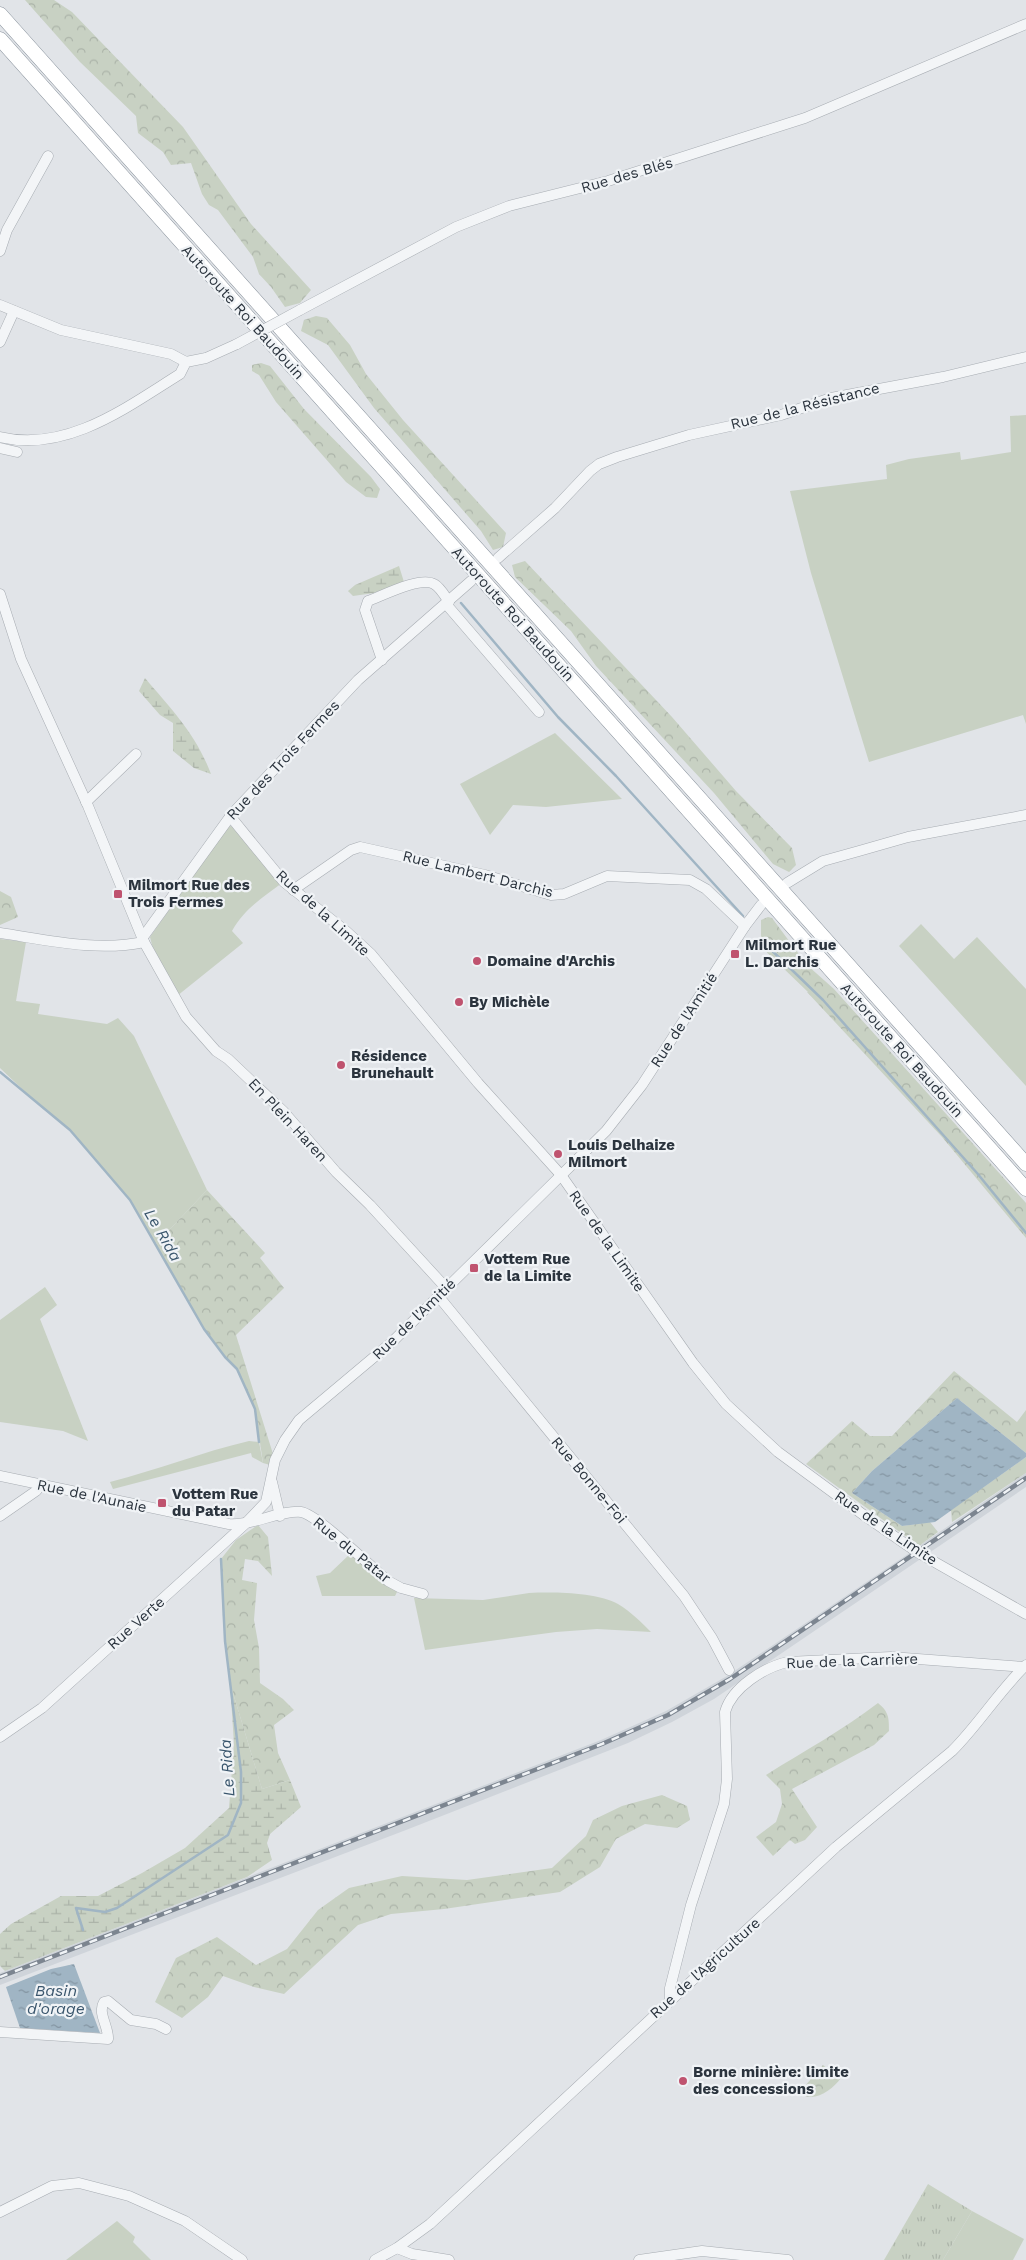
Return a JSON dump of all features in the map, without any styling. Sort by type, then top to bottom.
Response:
[{"type":"highway","name":"Autoroute Roi Baudouin","points":[[0,14],[1026,1164]]},
{"type":"highway","name":"Autoroute Roi Baudouin","points":[[0,39],[1026,1189]]},
{"type":"street","name":"Rue des Blés","points":[[186,362],[206,358],[237,344],[456,227],[509,206],[608,181],[805,118],[1026,24]]},
{"type":"street","points":[[0,252],[7,230],[48,156]]},
{"type":"street","points":[[0,305],[61,330],[171,354],[186,362],[180,374],[108,418],[89,427],[38,439],[0,437]]},
{"type":"street","points":[[0,342],[14,311]]},
{"type":"street","name":"Rue de la Résistance","points":[[498,558],[555,508],[590,471],[599,464],[617,456],[689,435],[781,415],[831,398],[943,377],[1026,357]]},
{"type":"street","points":[[0,448],[17,452]]},
{"type":"street","name":"Rue des Trois Fermes","points":[[144,940],[230,816],[358,680],[471,581]]},
{"type":"street","points":[[382,660],[365,610],[368,601],[410,585],[427,582],[435,584],[448,603],[539,712]]},
{"type":"street","name":"En Plein Haren","points":[[0,594],[11,634],[86,802],[144,940],[186,1017],[216,1051],[228,1059],[284,1112],[331,1166],[370,1205],[446,1289]]},
{"type":"street","points":[[86,802],[136,754]]},
{"type":"street","points":[[787,883],[823,861],[908,837],[1026,815]]},
{"type":"street","name":"Rue de la Limite","points":[[230,816],[293,890],[347,932],[371,954],[478,1083],[561,1175],[693,1363],[731,1409],[778,1452],[865,1516],[921,1554],[1026,1614]]},
{"type":"street","name":"Rue Lambert Darchis","points":[[293,890],[351,850],[360,847],[485,875],[551,895],[564,894],[607,876],[690,880],[700,884],[745,926]]},
{"type":"street","name":"Rue de l'Amitié","points":[[266,1502],[275,1460],[285,1440],[299,1420],[392,1342],[606,1131],[628,1104],[745,926],[761,906]]},
{"type":"street","points":[[0,933],[68,943],[114,947],[144,940]]},
{"type":"street","name":"Rue Bonne-Foi","points":[[439,1297],[684,1596],[712,1638],[729,1670]]},
{"type":"street","name":"Rue de l'Aunaie","points":[[0,1476],[230,1524],[244,1525]]},
{"type":"street","points":[[272,1481],[280,1516]]},
{"type":"street","points":[[0,1516],[36,1491],[41,1485]]},
{"type":"street","name":"Rue Verte","points":[[0,1737],[42,1708],[244,1525],[266,1502]]},
{"type":"street","name":"Rue du Patar","points":[[244,1525],[256,1520],[301,1512],[319,1520],[388,1581],[401,1588],[423,1594]]},
{"type":"street","name":"Rue de la Carrière","points":[[670,1999],[670,1988],[691,1904],[724,1804],[727,1779],[725,1712],[728,1704],[739,1690],[774,1666],[788,1662],[891,1656],[1025,1666]]},
{"type":"street","name":"Rue de l'Agriculture","points":[[375,2260],[430,2224],[670,1999],[836,1847],[952,1751],[969,1733],[1004,1688],[1025,1666]]},
{"type":"street","points":[[0,2032],[108,2039],[109,2032],[102,2009],[104,2002],[108,2001],[131,2020],[156,2024],[166,2028]]},
{"type":"street","points":[[0,2212],[52,2186],[79,2183],[129,2196],[185,2221],[242,2260]]},
{"type":"street","points":[[396,2248],[412,2254],[449,2260]]},
{"type":"street","points":[[639,2260],[702,2250],[788,2260]]},
{"type":"shaded area","points":[[1026,1473],[1026,1487],[929,1553],[919,1546]]},
{"type":"shaded area","points":[[911,1552],[922,1558],[714,1699],[628,1743],[0,1985],[0,1973],[601,1740],[666,1711],[727,1676]]},
{"type":"green space","points":[[25,0],[54,0],[72,12],[183,127],[251,224],[311,290],[300,303],[285,307],[259,274],[253,257],[218,210],[209,205],[202,194],[191,163],[171,165],[163,152],[138,133],[136,116],[80,62]]},
{"type":"green space","points":[[316,316],[327,318],[350,345],[366,374],[403,420],[506,533],[503,547],[493,550],[481,531],[374,408],[328,345],[301,331],[304,320]]},
{"type":"green space","points":[[261,363],[270,366],[304,409],[371,477],[380,489],[377,498],[366,497],[346,482],[276,402],[259,375],[252,371],[252,365]]},
{"type":"green space","points":[[1026,415],[1026,724],[1023,715],[869,762],[811,573],[790,491],[887,479],[886,465],[909,459],[960,452],[961,460],[1011,452],[1010,416]]},
{"type":"green space","points":[[525,561],[672,717],[736,791],[792,848],[796,865],[789,872],[773,864],[714,793],[596,666],[571,631],[515,577],[512,565]]},
{"type":"green space","points":[[399,566],[404,582],[374,593],[353,596],[348,591],[355,585]]},
{"type":"green space","points":[[145,678],[191,734],[211,774],[194,768],[173,751],[173,723],[160,715],[139,691]]},
{"type":"green space","points":[[555,733],[622,799],[546,807],[513,805],[490,835],[460,784]]},
{"type":"green space","points":[[231,826],[237,830],[282,883],[254,904],[237,923],[232,931],[243,943],[177,996],[152,945],[150,937],[227,827]]},
{"type":"green space","points":[[0,891],[11,897],[18,917],[0,925]]},
{"type":"green space","points":[[768,917],[772,918],[807,965],[834,989],[1026,1203],[1026,1238],[942,1137],[808,992],[754,940],[761,937],[761,920]]},
{"type":"green space","points":[[921,924],[954,959],[977,937],[1026,989],[1026,1086],[899,946]]},
{"type":"green space","points":[[0,939],[26,942],[16,1001],[40,1004],[38,1014],[107,1024],[118,1018],[134,1036],[207,1190],[156,1244],[130,1200],[70,1130],[41,1107],[0,1068]]},
{"type":"green space","points":[[207,1190],[265,1253],[260,1258],[284,1288],[236,1335],[273,1454],[270,1465],[263,1463],[255,1409],[237,1369],[225,1357],[204,1329],[156,1244]]},
{"type":"green space","points":[[45,1287],[57,1305],[40,1319],[88,1441],[63,1431],[0,1422],[0,1320]]},
{"type":"green space","points":[[954,1371],[1017,1422],[1026,1410],[1026,1453],[957,1398],[872,1471],[852,1493],[902,1526],[930,1522],[938,1532],[919,1546],[806,1464],[852,1421],[870,1436],[892,1436]]},
{"type":"green space","points":[[249,1441],[259,1442],[263,1463],[252,1457],[251,1453],[113,1489],[110,1482],[214,1450]]},
{"type":"green space","points":[[1026,1457],[1026,1473],[952,1522],[951,1510]]},
{"type":"green space","points":[[258,1525],[268,1537],[272,1576],[258,1561],[245,1559],[242,1580],[257,1583],[254,1620],[259,1648],[260,1683],[283,1699],[294,1710],[274,1725],[278,1753],[290,1780],[262,1789],[230,1683],[223,1619],[221,1559],[236,1540]]},
{"type":"green space","points":[[350,1554],[372,1574],[398,1590],[395,1596],[322,1596],[316,1576],[330,1573]]},
{"type":"green space","points":[[529,1593],[587,1595],[609,1600],[627,1610],[651,1632],[597,1629],[556,1632],[425,1650],[414,1598],[483,1600]]},
{"type":"green space","points":[[230,1683],[262,1789],[290,1780],[301,1807],[270,1834],[267,1843],[272,1860],[247,1877],[5,1971],[0,1966],[0,1934],[11,1924],[61,1896],[98,1896],[142,1873],[185,1848],[229,1808],[234,1744]]},
{"type":"green space","points":[[878,1703],[888,1715],[889,1731],[874,1745],[792,1789],[817,1827],[805,1840],[795,1844],[790,1840],[773,1856],[756,1837],[776,1822],[782,1804],[780,1789],[766,1775]]},
{"type":"green space","points":[[662,1795],[687,1806],[690,1820],[677,1828],[645,1824],[616,1839],[600,1867],[560,1892],[444,1909],[391,1914],[358,1925],[284,1994],[254,1987],[223,1976],[208,1997],[182,2018],[155,2002],[176,1958],[217,1937],[256,1965],[287,1949],[318,1910],[349,1888],[402,1876],[467,1880],[552,1868],[586,1836],[593,1820],[622,1806]]},
{"type":"green space","points":[[823,2065],[841,2078],[837,2083],[828,2091],[817,2096],[805,2096],[799,2093]]},
{"type":"green space","points":[[928,2184],[972,2211],[943,2260],[884,2260]]},
{"type":"green space","points":[[972,2211],[1024,2239],[1013,2260],[943,2260]]},
{"type":"green space","points":[[117,2221],[135,2237],[133,2242],[151,2260],[66,2260]]},
{"type":"water","points":[[957,1398],[1026,1453],[1026,1457],[935,1522],[902,1526],[852,1493],[872,1471]]},
{"type":"water","name":"Basin d'orage","points":[[74,1964],[100,2033],[20,2028],[6,1987],[51,1969]]},
{"type":"waterway","points":[[461,603],[558,717],[616,776],[743,916]]},
{"type":"waterway","points":[[763,942],[823,1000],[977,1173],[1026,1233]]},
{"type":"waterway","name":"Le Rida","points":[[0,1072],[70,1130],[130,1200],[204,1329],[225,1357],[237,1369],[255,1409],[259,1442]]},
{"type":"waterway","name":"Le Rida","points":[[83,1930],[76,1908],[105,1912],[117,1908],[228,1835],[241,1803],[241,1772],[225,1641],[221,1559]]},
{"type":"railway","points":[[0,1977],[602,1744],[668,1715],[730,1679],[1026,1478]]},
{"type":"place","name":"Milmort Rue des Trois Fermes","points":[[118,894]]},
{"type":"place","name":"Milmort Rue L. Darchis","points":[[735,954]]},
{"type":"place","name":"Domaine d'Archis","points":[[477,961]]},
{"type":"place","name":"By Michèle","points":[[459,1002]]},
{"type":"place","name":"Résidence Brunehault","points":[[341,1065]]},
{"type":"place","name":"Louis Delhaize Milmort","points":[[558,1154]]},
{"type":"place","name":"Vottem Rue de la Limite","points":[[474,1268]]},
{"type":"place","name":"Vottem Rue du Patar","points":[[162,1503]]},
{"type":"place","name":"Borne minière: limite des concessions","points":[[683,2081]]}]
